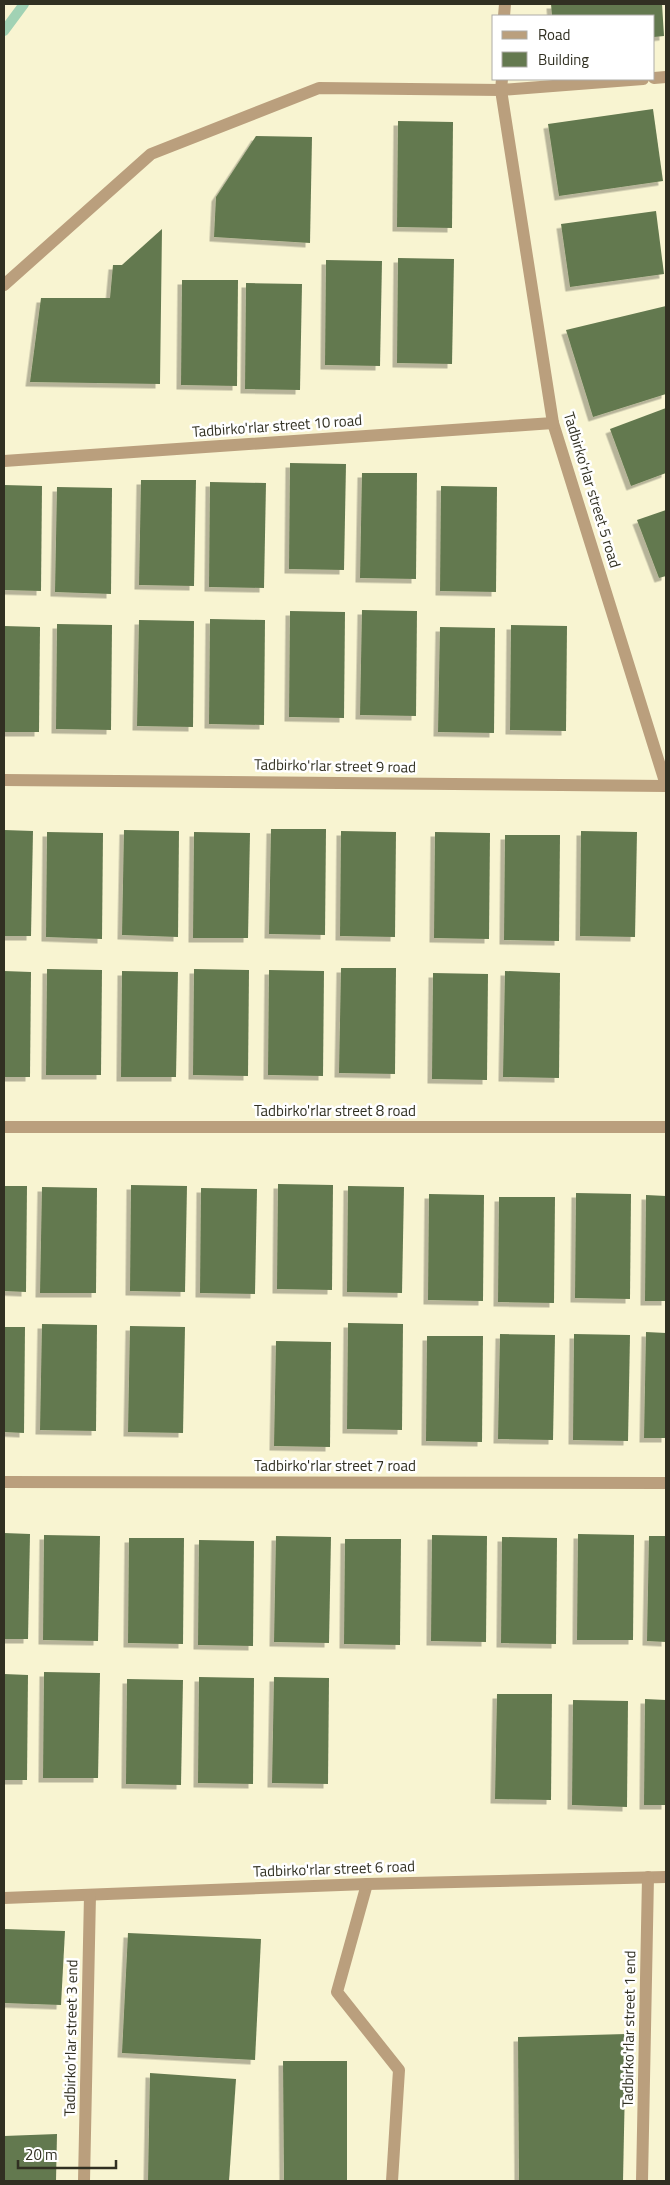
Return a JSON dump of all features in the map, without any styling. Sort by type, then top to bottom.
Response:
[{"type":"street","points":[[4,285],[151,154],[319,88],[615,80]]},
{"type":"street","name":"Tadbirko'rlar street 5 road","points":[[502,84],[553,423],[666,785]]},
{"type":"street","name":"Tadbirko'rlar street 10 road","points":[[4,462],[553,423]]},
{"type":"street","name":"Tadbirko'rlar street 9 road","points":[[4,780],[666,785]]},
{"type":"street","name":"Tadbirko'rlar street 8 road","points":[[4,1127],[666,1127]]},
{"type":"street","name":"Tadbirko'rlar street 7 road","points":[[4,1482],[666,1483]]},
{"type":"street","name":"Tadbirko'rlar street 1 end","points":[[642,2181],[648,1877]]},
{"type":"street","name":"Tadbirko'rlar street 6 road","points":[[4,1898],[367,1884],[666,1877]]},
{"type":"street","points":[[367,1884],[336,1992],[399,2070],[392,2181]]},
{"type":"street","name":"Tadbirko'rlar street 3 end","points":[[84,2181],[90,1895]]},
{"type":"building","points":[[551,4],[662,4],[664,36],[655,37],[655,15],[552,15]]},
{"type":"building","points":[[653,109],[663,181],[559,196],[548,124]]},
{"type":"building","points":[[398,121],[453,122],[452,228],[397,227]]},
{"type":"building","points":[[256,136],[312,137],[310,243],[214,237],[216,197]]},
{"type":"building","points":[[656,211],[664,274],[570,287],[561,224]]},
{"type":"building","points":[[162,229],[160,384],[30,382],[41,298],[110,298],[113,265],[122,265]]},
{"type":"building","points":[[398,258],[454,259],[452,364],[397,363]]},
{"type":"building","points":[[326,260],[382,261],[380,366],[325,365]]},
{"type":"building","points":[[182,280],[238,280],[237,386],[181,385]]},
{"type":"building","points":[[246,283],[302,284],[300,390],[245,389]]},
{"type":"building","points":[[666,306],[666,394],[593,417],[566,330]]},
{"type":"building","points":[[666,408],[666,473],[631,486],[610,429]]},
{"type":"building","points":[[290,463],[346,464],[344,570],[289,569]]},
{"type":"building","points":[[362,473],[417,473],[416,579],[360,578]]},
{"type":"building","points":[[141,480],[196,480],[194,586],[139,585]]},
{"type":"building","points":[[210,482],[266,483],[264,588],[209,587]]},
{"type":"building","points":[[4,485],[42,486],[41,591],[4,590]]},
{"type":"building","points":[[441,486],[497,487],[496,592],[440,591]]},
{"type":"building","points":[[57,487],[112,488],[111,594],[55,592]]},
{"type":"building","points":[[666,510],[666,576],[659,578],[637,520]]},
{"type":"building","points":[[362,610],[417,611],[416,716],[360,715]]},
{"type":"building","points":[[290,611],[345,612],[344,718],[289,717]]},
{"type":"building","points":[[210,619],[265,620],[264,725],[209,724]]},
{"type":"building","points":[[139,620],[194,621],[193,727],[137,726]]},
{"type":"building","points":[[57,624],[112,625],[111,730],[56,729]]},
{"type":"building","points":[[511,625],[567,626],[566,731],[510,730]]},
{"type":"building","points":[[4,626],[40,627],[39,732],[4,732]]},
{"type":"building","points":[[440,627],[495,628],[494,733],[438,732]]},
{"type":"building","points":[[271,829],[326,829],[325,935],[269,934]]},
{"type":"building","points":[[4,830],[33,831],[31,936],[4,936]]},
{"type":"building","points":[[124,830],[179,831],[178,937],[122,935]]},
{"type":"building","points":[[341,831],[396,832],[395,937],[340,936]]},
{"type":"building","points":[[581,831],[637,832],[635,937],[580,936]]},
{"type":"building","points":[[47,832],[103,833],[102,939],[46,937]]},
{"type":"building","points":[[194,832],[250,833],[248,938],[193,938]]},
{"type":"building","points":[[435,832],[490,833],[489,939],[434,938]]},
{"type":"building","points":[[505,835],[560,835],[559,941],[504,940]]},
{"type":"building","points":[[341,968],[396,968],[395,1074],[339,1073]]},
{"type":"building","points":[[47,969],[102,970],[101,1075],[46,1075]]},
{"type":"building","points":[[194,969],[249,970],[248,1076],[193,1075]]},
{"type":"building","points":[[269,970],[324,971],[323,1076],[268,1075]]},
{"type":"building","points":[[4,971],[31,972],[30,1077],[4,1077]]},
{"type":"building","points":[[122,971],[178,972],[176,1077],[121,1077]]},
{"type":"building","points":[[505,971],[560,973],[559,1078],[503,1077]]},
{"type":"building","points":[[433,973],[488,974],[487,1080],[432,1079]]},
{"type":"building","points":[[278,1184],[333,1185],[332,1290],[277,1289]]},
{"type":"building","points":[[131,1185],[187,1186],[185,1292],[130,1291]]},
{"type":"building","points":[[4,1186],[27,1186],[26,1292],[4,1291]]},
{"type":"building","points":[[348,1186],[404,1187],[402,1293],[347,1292]]},
{"type":"building","points":[[42,1187],[97,1188],[96,1293],[40,1293]]},
{"type":"building","points":[[201,1188],[257,1189],[255,1294],[200,1293]]},
{"type":"building","points":[[576,1193],[631,1194],[630,1299],[575,1298]]},
{"type":"building","points":[[429,1194],[484,1195],[483,1301],[428,1300]]},
{"type":"building","points":[[646,1195],[666,1196],[666,1301],[645,1301]]},
{"type":"building","points":[[499,1197],[555,1197],[554,1303],[498,1302]]},
{"type":"building","points":[[348,1323],[403,1324],[402,1430],[347,1429]]},
{"type":"building","points":[[42,1324],[97,1325],[96,1431],[40,1430]]},
{"type":"building","points":[[130,1326],[185,1327],[183,1433],[128,1432]]},
{"type":"building","points":[[4,1327],[25,1327],[24,1433],[4,1432]]},
{"type":"building","points":[[646,1332],[666,1333],[666,1438],[644,1438]]},
{"type":"building","points":[[500,1334],[555,1335],[553,1440],[498,1439]]},
{"type":"building","points":[[574,1334],[630,1335],[628,1441],[573,1440]]},
{"type":"building","points":[[427,1336],[483,1336],[482,1442],[426,1441]]},
{"type":"building","points":[[276,1341],[331,1342],[330,1447],[274,1446]]},
{"type":"building","points":[[4,1533],[30,1534],[28,1639],[4,1639]]},
{"type":"building","points":[[578,1534],[634,1535],[633,1640],[577,1640]]},
{"type":"building","points":[[44,1535],[100,1536],[98,1641],[43,1640]]},
{"type":"building","points":[[432,1535],[487,1536],[486,1642],[431,1641]]},
{"type":"building","points":[[276,1536],[331,1537],[329,1643],[274,1642]]},
{"type":"building","points":[[649,1536],[666,1536],[666,1642],[647,1641]]},
{"type":"building","points":[[502,1537],[557,1538],[556,1644],[501,1643]]},
{"type":"building","points":[[129,1538],[184,1538],[183,1644],[128,1643]]},
{"type":"building","points":[[345,1539],[401,1539],[400,1645],[344,1644]]},
{"type":"building","points":[[199,1540],[254,1541],[253,1646],[198,1645]]},
{"type":"building","points":[[44,1672],[100,1673],[98,1778],[43,1778]]},
{"type":"building","points":[[4,1674],[28,1675],[27,1780],[4,1780]]},
{"type":"building","points":[[199,1677],[254,1678],[253,1784],[198,1783]]},
{"type":"building","points":[[274,1677],[329,1678],[328,1784],[272,1783]]},
{"type":"building","points":[[127,1679],[183,1680],[181,1785],[126,1784]]},
{"type":"building","points":[[497,1694],[552,1694],[551,1800],[495,1799]]},
{"type":"building","points":[[645,1699],[666,1700],[666,1805],[644,1805]]},
{"type":"building","points":[[573,1700],[628,1701],[627,1807],[572,1805]]},
{"type":"building","points":[[4,1929],[65,1931],[61,2005],[4,2003]]},
{"type":"building","points":[[128,1933],[261,1939],[255,2060],[122,2053]]},
{"type":"building","points":[[626,2034],[623,2181],[519,2181],[518,2037]]},
{"type":"building","points":[[283,2061],[347,2061],[347,2181],[284,2181]]},
{"type":"building","points":[[150,2073],[236,2079],[229,2181],[148,2181]]},
{"type":"building","points":[[57,2134],[56,2181],[4,2181],[4,2136]]},
{"type":"waterway","points":[[4,31],[24,4]]}]
